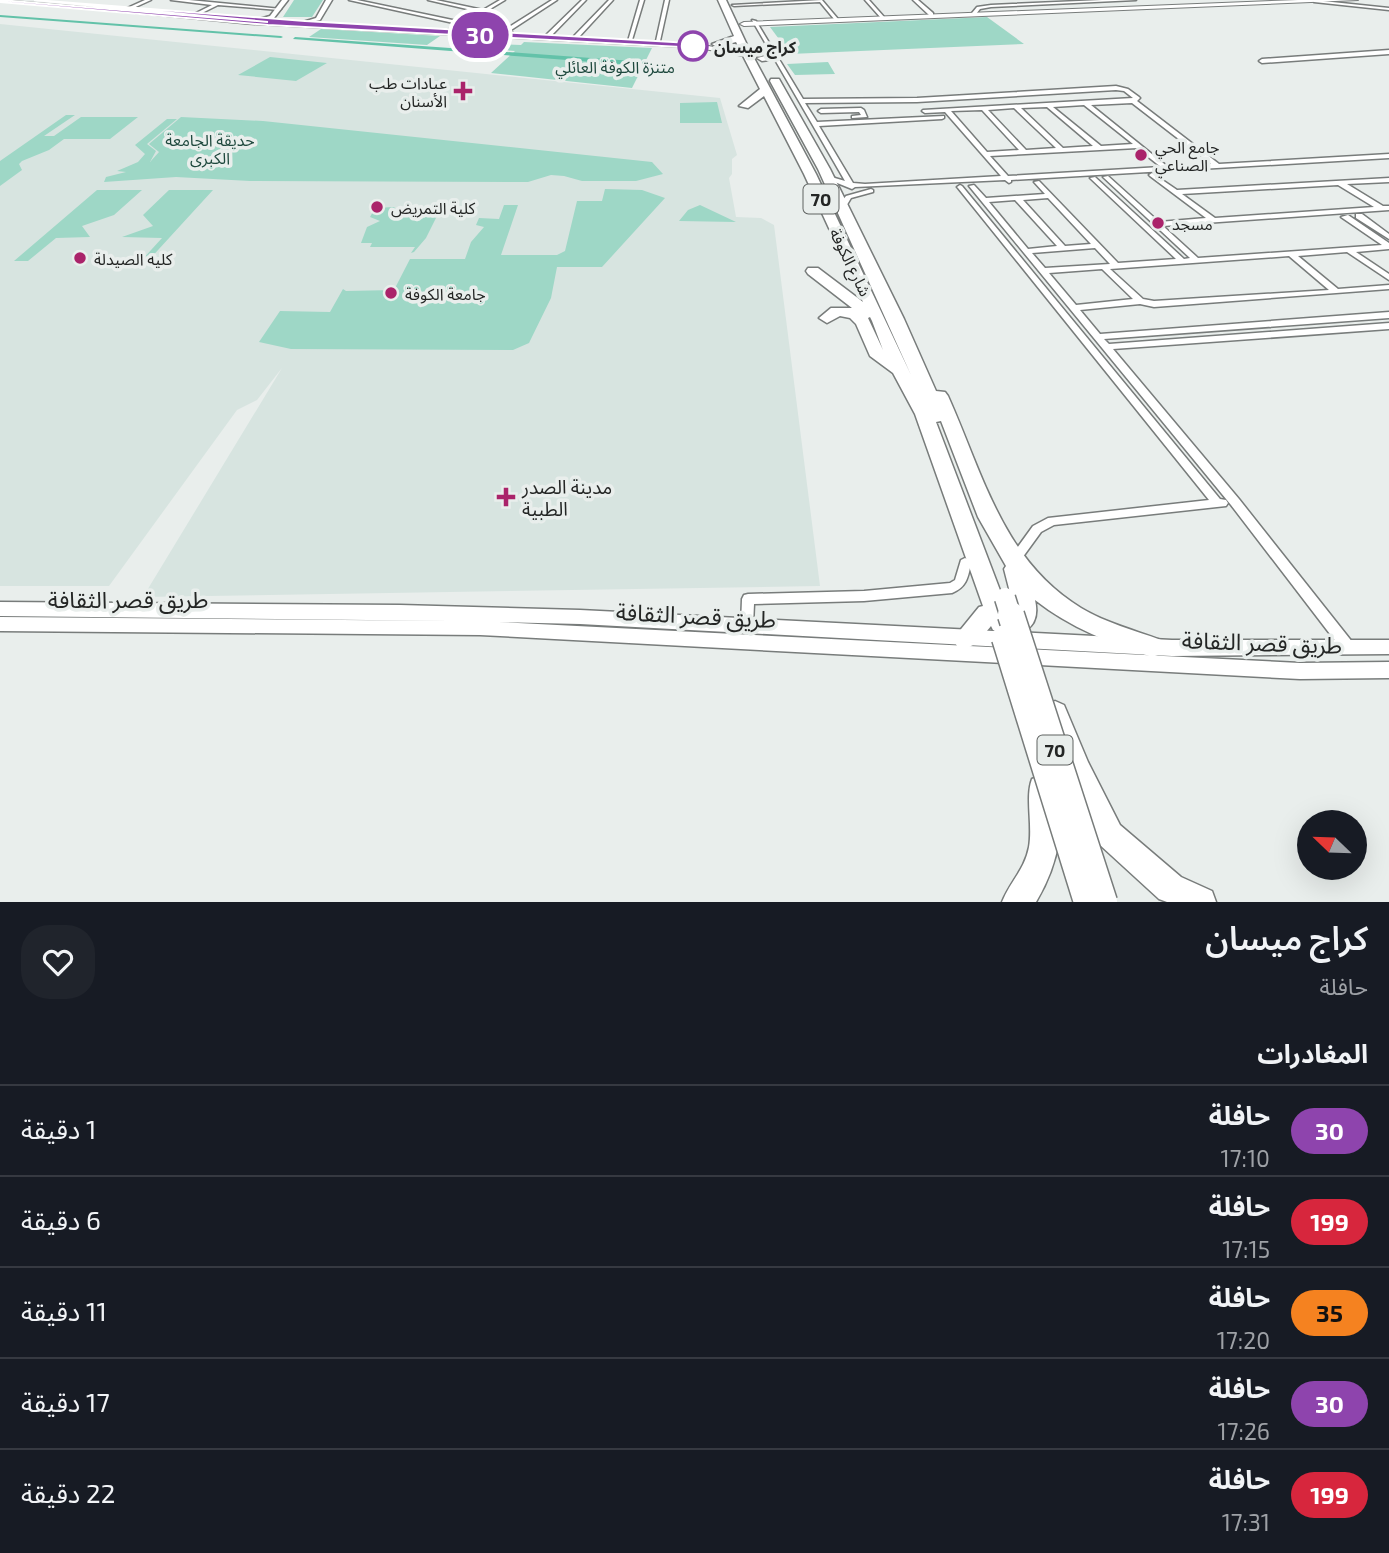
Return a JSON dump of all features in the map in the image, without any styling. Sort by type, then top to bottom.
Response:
[{"type":"highway","name":"شارع الكوفة","points":[[729,2],[803,116],[915,385],[970,528]]},
{"type":"highway","name":"شارع الكوفة","points":[[750,38],[766,89],[803,116],[880,321],[915,385]]},
{"type":"highway","points":[[717,44],[750,38]]},
{"type":"highway","points":[[744,106],[766,89]]},
{"type":"highway","points":[[813,271],[880,321]]},
{"type":"highway","points":[[827,318],[837,311],[858,316],[863,320],[874,350],[915,385],[940,397],[988,517],[1012,562],[1026,604],[1026,617],[1016,624],[994,619],[965,639]]},
{"type":"highway","points":[[915,385],[910,405],[965,563],[994,619]]},
{"type":"highway","name":"70","points":[[970,528],[994,619],[1021,664],[1087,902]]},
{"type":"highway","name":"70","points":[[970,528],[1021,664],[1104,902]]},
{"type":"highway","points":[[1012,562],[1034,587],[1072,614],[1094,626],[1152,647]]},
{"type":"highway","points":[[1017,902],[1041,862],[1047,819],[1017,698],[1021,664]]},
{"type":"highway","points":[[1021,664],[1049,696],[1077,769],[1110,835],[1161,881],[1200,902]]},
{"type":"main road","points":[[750,38],[835,18],[1287,0]]},
{"type":"main road","points":[[910,17],[1354,0]]},
{"type":"main road","points":[[0,1],[55,2],[284,22],[321,21],[467,33],[508,33],[700,45],[895,17]]},
{"type":"main road","points":[[55,2],[248,22],[717,44]]},
{"type":"street","points":[[127,9],[149,0]]},
{"type":"street","points":[[173,0],[214,2],[277,11]]},
{"type":"street","points":[[241,6],[246,0]]},
{"type":"street","points":[[261,20],[277,11],[285,0]]},
{"type":"street","points":[[321,21],[330,0]]},
{"type":"street","points":[[351,0],[508,33],[555,0]]},
{"type":"street","points":[[371,4],[386,0]]},
{"type":"street","points":[[430,0],[483,11]]},
{"type":"street","points":[[450,31],[502,0]]},
{"type":"street","points":[[548,36],[584,0]]},
{"type":"street","points":[[576,37],[611,0]]},
{"type":"street","points":[[630,40],[642,0]]},
{"type":"street","points":[[658,41],[667,0]]},
{"type":"street","points":[[867,0],[883,16]]},
{"type":"street","points":[[915,0],[931,15]]},
{"type":"street","points":[[925,0],[941,14]]},
{"type":"street","points":[[1022,0],[1028,4]]},
{"type":"street","points":[[974,13],[986,6],[1134,0]]},
{"type":"street","points":[[1366,0],[1389,8]]},
{"type":"street","points":[[729,2],[820,1],[835,18]]},
{"type":"street","points":[[1314,1],[1389,8]]},
{"type":"street","points":[[196,15],[214,2]]},
{"type":"street","points":[[1082,2],[1092,8]]},
{"type":"street","points":[[277,11],[277,19],[284,22]]},
{"type":"street","points":[[1262,61],[1389,52]]},
{"type":"street","points":[[803,116],[917,100],[1115,88],[1126,90],[1138,98],[1133,101],[925,111]]},
{"type":"street","points":[[917,100],[931,118]]},
{"type":"street","points":[[1133,101],[1218,166]]},
{"type":"street","points":[[1085,103],[1167,169]]},
{"type":"street","points":[[1048,105],[1099,148]]},
{"type":"street","points":[[1016,107],[1061,150]]},
{"type":"street","points":[[983,108],[1024,152]]},
{"type":"street","points":[[861,110],[865,116],[803,116],[861,110]]},
{"type":"street","points":[[947,110],[1009,181]]},
{"type":"street","points":[[803,116],[953,117]]},
{"type":"street","points":[[803,116],[856,193]]},
{"type":"street","points":[[986,154],[1139,146]]},
{"type":"street","points":[[828,178],[850,185],[1009,181],[1167,169],[1389,158]]},
{"type":"street","points":[[842,206],[845,199],[856,193],[1389,158]]},
{"type":"street","points":[[1152,175],[1213,220]]},
{"type":"street","points":[[1106,177],[1196,260]]},
{"type":"street","points":[[1093,178],[1182,261]]},
{"type":"street","points":[[1178,192],[1389,180]]},
{"type":"street","points":[[1037,182],[1116,266]]},
{"type":"street","points":[[1341,184],[1385,209]]},
{"type":"street","points":[[972,186],[1235,502],[1348,647]]},
{"type":"street","points":[[960,187],[1218,503]]},
{"type":"street","points":[[984,200],[1050,196]]},
{"type":"street","points":[[1017,198],[1063,248]]},
{"type":"street","points":[[1157,223],[1385,209]]},
{"type":"street","points":[[1359,216],[1389,236]]},
{"type":"street","points":[[1345,217],[1389,246]]},
{"type":"street","points":[[1153,234],[1167,233]]},
{"type":"street","points":[[1026,251],[1097,246]]},
{"type":"street","points":[[1042,271],[1389,246]]},
{"type":"street","points":[[1349,250],[1389,278]]},
{"type":"street","points":[[1291,254],[1336,292]]},
{"type":"street","points":[[1104,267],[1140,301]]},
{"type":"street","points":[[1073,308],[1140,301],[1154,304],[1389,287]]},
{"type":"street","points":[[1051,298],[1065,298]]},
{"type":"street","points":[[1098,337],[1389,315]]},
{"type":"street","points":[[1106,347],[1389,326]]},
{"type":"street","points":[[1012,562],[1037,529],[1052,521],[1235,502]]},
{"type":"street","points":[[747,625],[748,599],[864,596],[953,588],[960,583],[965,563]]},
{"type":"street","name":"طريق قصر الثقافة","points":[[0,609],[400,612],[1300,671],[1389,670]]},
{"type":"street","name":"طريق قصر الثقافة","points":[[0,624],[480,628],[747,625],[965,639],[1152,647],[1389,648]]},
{"type":"street","points":[[1288,648],[1300,671]]},
{"type":"shaded area","name":"جامعة الكوفة","points":[[0,24],[720,98],[737,155],[732,159],[732,174],[729,178],[736,217],[761,218],[774,225],[820,586],[143,597],[282,368],[257,400],[237,410],[109,586],[0,586]]},
{"type":"green space","points":[[294,0],[323,0],[312,17],[283,17]]},
{"type":"green space","points":[[987,17],[1024,44],[790,54],[770,27]]},
{"type":"green space","points":[[321,29],[440,36],[427,45],[309,37]]},
{"type":"green space","name":"متنزة الكوفة العائلي","points":[[524,42],[652,48],[632,88],[491,73],[515,51],[492,49],[496,44],[521,45]]},
{"type":"green space","points":[[270,57],[327,63],[296,81],[238,75]]},
{"type":"green space","points":[[828,62],[835,74],[795,75],[787,64]]},
{"type":"green space","points":[[717,102],[722,123],[680,123],[680,103]]},
{"type":"green space","points":[[66,115],[75,115],[44,136],[54,136],[81,117],[138,117],[110,139],[64,139],[49,150],[22,161],[19,164],[22,170],[0,186],[0,161]]},
{"type":"green space","name":"حديقة الجامعة الكبرى","points":[[181,117],[263,121],[652,162],[663,174],[636,181],[582,181],[551,175],[528,182],[250,181],[176,177],[104,182],[106,177],[126,172],[117,171],[138,162],[145,154],[135,145],[167,119],[177,119],[147,144],[156,151],[150,162],[159,152],[149,144]]},
{"type":"green space","points":[[605,189],[642,190],[665,198],[602,267],[557,267],[551,298],[529,343],[513,350],[291,349],[259,342],[280,311],[330,312],[343,289],[394,290],[410,259],[465,259],[471,242],[484,227],[476,225],[479,218],[499,219],[504,205],[518,205],[501,255],[557,255],[565,251],[577,201],[602,201]]},
{"type":"green space","points":[[97,190],[142,190],[114,215],[82,226],[90,237],[56,238],[28,261],[14,261]]},
{"type":"green space","points":[[169,190],[213,190],[148,261],[141,261],[162,238],[122,237],[153,226],[143,215]]},
{"type":"green space","points":[[700,205],[736,222],[679,221],[688,210]]},
{"type":"green space","points":[[394,207],[398,212],[420,209],[436,218],[426,238],[414,252],[411,253],[415,247],[370,247],[372,243],[361,243],[367,227],[380,221],[370,217],[375,208]]},
{"type":"waterway","points":[[0,16],[281,37]]},
{"type":"waterway","points":[[295,38],[633,63]]},
{"type":"bus line","name":"30","points":[[0,1],[268,24],[704,46],[703,43],[305,23],[37,0]]},
{"type":"place","name":"كراج ميسان","points":[[693,46]]},
{"type":"place","name":"عيادات طب الأسنان","points":[[463,91]]},
{"type":"place","name":"جامع الحي الصناعي","points":[[1141,155]]},
{"type":"place","name":"كلية التمريض","points":[[377,207]]},
{"type":"place","name":"مسجد","points":[[1158,223]]},
{"type":"place","name":"كليه الصيدلة","points":[[80,258]]},
{"type":"place","name":"جامعة الكوفة","points":[[391,293]]},
{"type":"place","name":"مدينة الصدر الطبية","points":[[506,497]]}]
